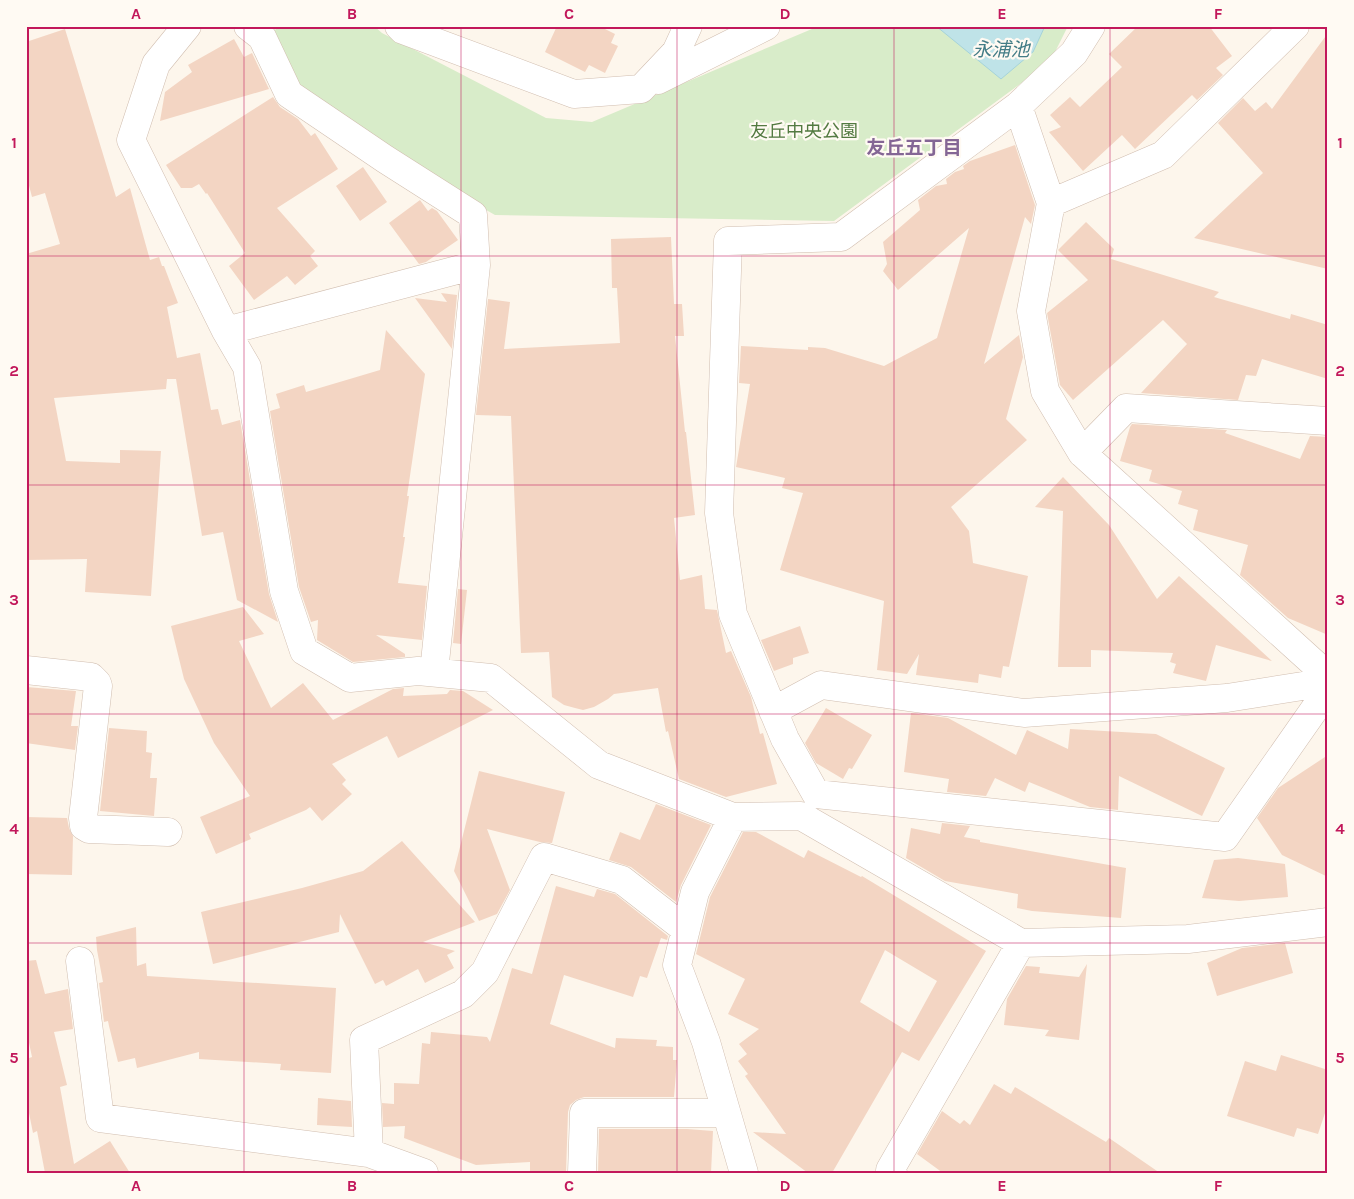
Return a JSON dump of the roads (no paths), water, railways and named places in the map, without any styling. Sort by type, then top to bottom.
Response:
[{"type":"street","points":[[187,26],[156,64],[131,140],[226,330],[247,367],[284,591],[304,651],[350,678],[418,671],[491,678],[599,765],[733,817],[808,805],[1225,837],[1328,690]]},
{"type":"street","points":[[248,26],[262,37],[289,94],[384,159],[473,216],[476,265],[434,672]]},
{"type":"street","points":[[399,26],[403,30],[574,94],[641,89],[766,26]]},
{"type":"street","points":[[641,89],[676,52],[688,26]]},
{"type":"street","points":[[1091,26],[1074,53],[1018,106],[842,237],[728,240],[719,513],[733,614],[785,738],[808,805],[1021,943],[1188,939],[1328,922]]},
{"type":"street","points":[[1051,203],[1163,155],[1295,26]]},
{"type":"street","points":[[1018,106],[1051,203],[1031,311],[1045,391],[1082,453],[1328,676]]},
{"type":"street","points":[[226,330],[476,265]]},
{"type":"street","points":[[1082,453],[1126,408],[1328,421]]},
{"type":"street","points":[[26,670],[91,677],[97,683],[83,818],[84,826],[89,829],[168,832]]},
{"type":"street","points":[[773,711],[821,686],[1024,714],[1227,698],[1328,682]]},
{"type":"street","points":[[733,817],[695,892],[677,965],[706,1042],[744,1173]]},
{"type":"street","points":[[369,1153],[364,1040],[463,994],[485,972],[544,857],[622,880],[686,929]]},
{"type":"street","points":[[893,1173],[890,1170],[1021,943]]},
{"type":"street","points":[[80,962],[100,1118],[369,1153],[424,1173]]},
{"type":"street","points":[[582,1173],[584,1112],[726,1113]]},
{"type":"water","name":"永浦池","points":[[936,26],[1045,26],[1033,52],[1001,79]]},
{"type":"district","name":"友丘五丁目","points":[[914,147]]},
{"type":"park label","name":"友丘中央公園","points":[[804,131]]}]
